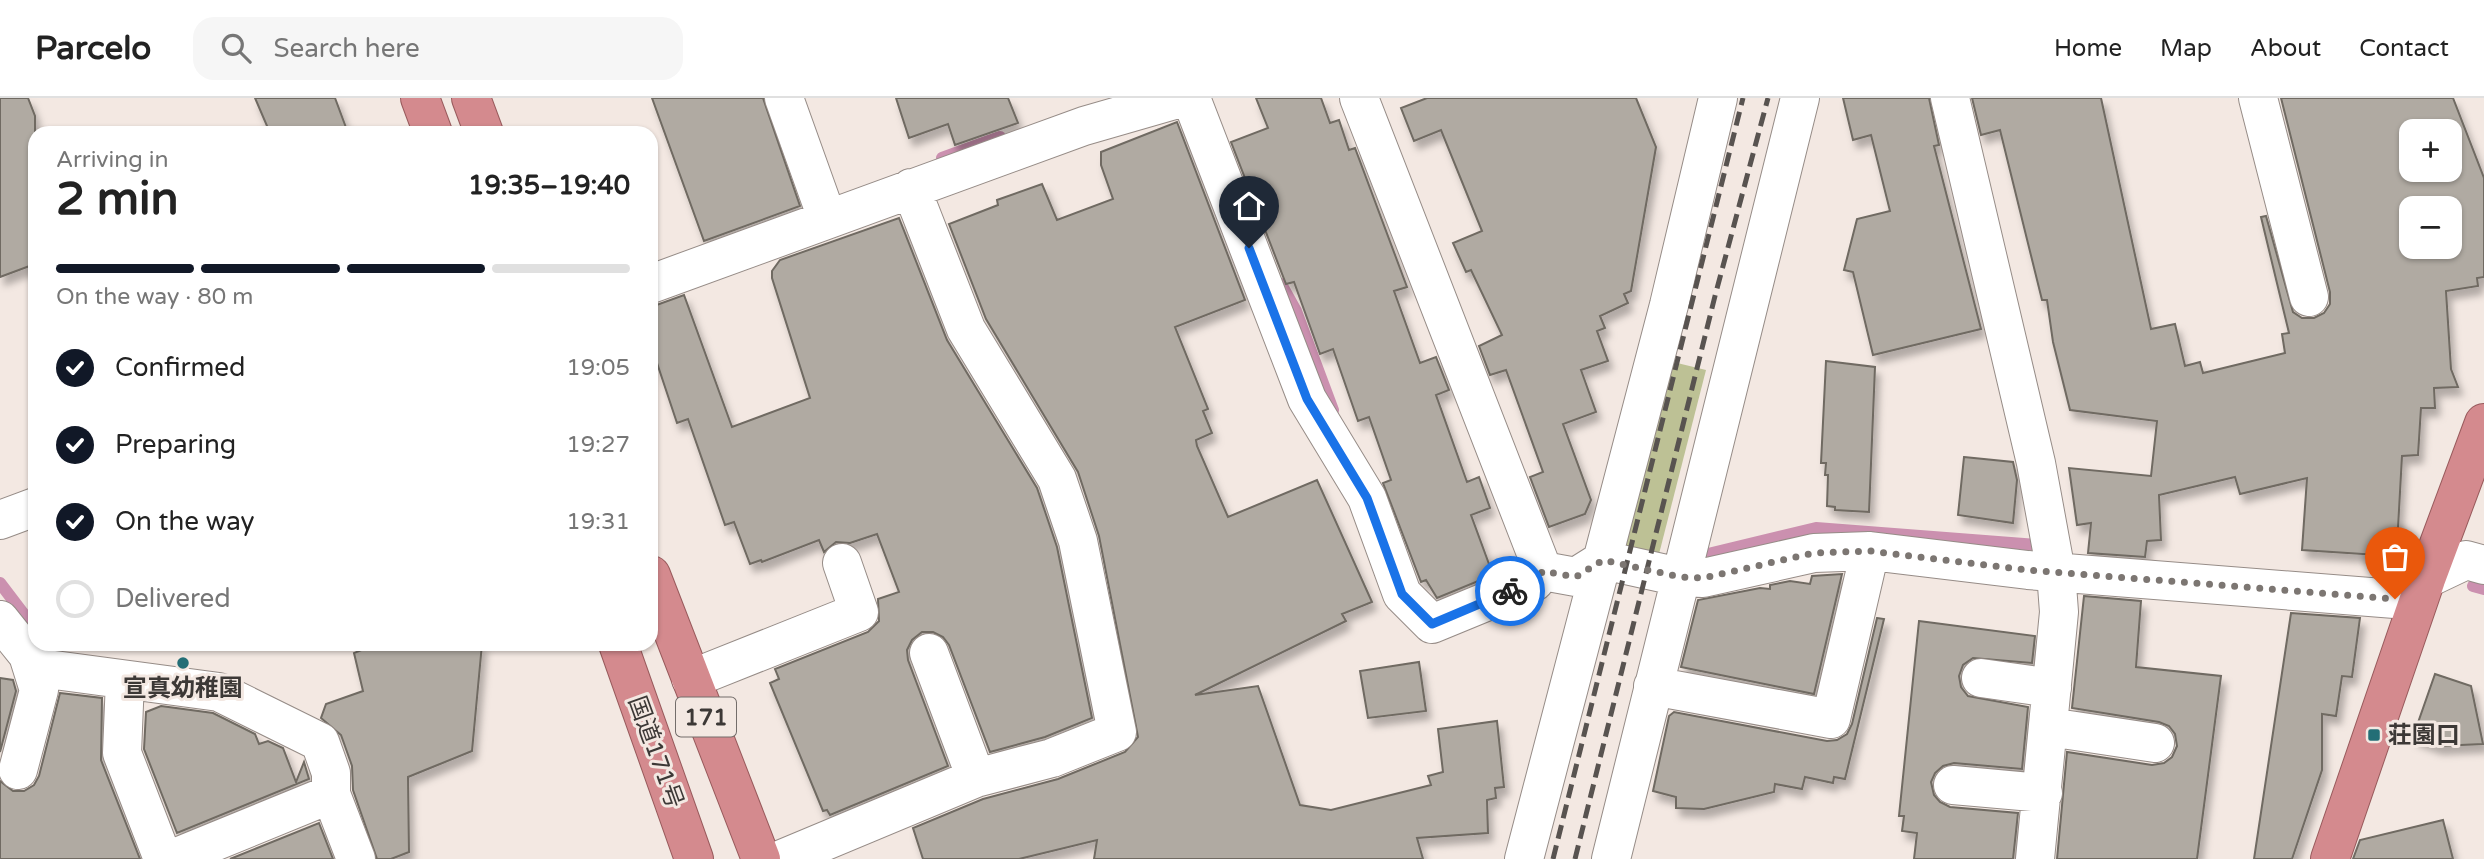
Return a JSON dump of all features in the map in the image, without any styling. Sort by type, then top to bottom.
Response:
[{"type":"highway","points":[[420,98],[430,126]]},
{"type":"highway","points":[[471,98],[481,126]]},
{"type":"highway","points":[[2330,859],[2426,579],[2484,423]]},
{"type":"highway","name":"171","points":[[658,593],[761,859]]},
{"type":"highway","name":"国道171号","points":[[620,651],[694,859]]},
{"type":"street","points":[[784,98],[827,218]]},
{"type":"street","points":[[658,281],[911,188],[1079,112],[1181,98]]},
{"type":"street","points":[[1191,98],[1307,399],[1367,498],[1402,594],[1432,624],[1534,582],[1543,571]]},
{"type":"street","points":[[1359,98],[1543,571]]},
{"type":"street","points":[[1524,859],[1603,560],[1718,98]]},
{"type":"street","points":[[1611,859],[1800,98]]},
{"type":"street","points":[[1950,98],[2036,463],[2056,572],[2059,612],[2035,859]]},
{"type":"street","points":[[2258,98],[2309,297]]},
{"type":"street","points":[[782,859],[976,778],[1052,758],[1117,732],[1078,541],[1057,480],[966,329],[911,188]]},
{"type":"street","points":[[0,520],[28,510]]},
{"type":"street","points":[[1543,571],[1576,577],[1603,560],[1680,577],[1703,578],[1814,553],[1870,551],[2056,572],[2395,599],[2426,579],[2466,560],[2484,565]]},
{"type":"street","points":[[1653,686],[1831,719],[1870,551]]},
{"type":"street","points":[[691,680],[859,612],[842,563]]},
{"type":"street","points":[[0,620],[28,655],[47,669],[219,692],[320,742],[331,773],[331,794],[356,859]]},
{"type":"street","points":[[929,653],[976,778]]},
{"type":"street","points":[[18,769],[39,690],[28,655]]},
{"type":"street","points":[[1981,678],[2052,688]]},
{"type":"street","points":[[125,680],[122,753],[163,859]]},
{"type":"street","points":[[2049,727],[2155,743]]},
{"type":"street","points":[[1953,785],[2043,793]]},
{"type":"street","points":[[172,859],[331,794]]},
{"type":"green space","points":[[1669,361],[1706,370],[1659,554],[1622,545]]},
{"type":"building","points":[[0,98],[28,98],[35,116],[35,126],[28,126],[28,267],[0,277]]},
{"type":"building","points":[[255,98],[335,98],[345,126],[267,126]]},
{"type":"building","points":[[652,98],[763,98],[800,206],[704,241]]},
{"type":"building","points":[[896,98],[1008,98],[1018,123],[955,145],[948,124],[909,138]]},
{"type":"building","points":[[1256,98],[1321,98],[1330,123],[1339,120],[1349,150],[1355,148],[1407,287],[1394,291],[1420,363],[1436,357],[1449,390],[1436,395],[1467,482],[1479,477],[1490,508],[1471,515],[1493,575],[1437,598],[1426,580],[1421,582],[1383,483],[1391,480],[1369,417],[1358,421],[1333,349],[1320,354],[1294,282],[1286,284],[1231,142],[1268,128]]},
{"type":"building","points":[[1427,98],[1636,98],[1656,147],[1631,291],[1624,294],[1628,303],[1600,316],[1605,328],[1597,331],[1608,361],[1581,370],[1596,412],[1563,424],[1591,500],[1585,514],[1549,527],[1530,477],[1543,472],[1506,370],[1490,375],[1479,346],[1502,335],[1471,270],[1466,272],[1453,243],[1482,231],[1441,130],[1414,141],[1401,108]]},
{"type":"building","points":[[1843,98],[1929,98],[1939,145],[1934,146],[1981,329],[1873,355],[1853,272],[1844,270],[1857,219],[1890,211],[1871,135],[1853,140]]},
{"type":"building","points":[[1972,98],[2101,98],[2151,329],[2175,324],[2185,366],[2200,362],[2203,373],[2285,353],[2282,334],[2289,333],[2261,217],[2266,216],[2293,312],[2302,318],[2314,318],[2324,313],[2330,304],[2330,292],[2281,98],[2453,98],[2461,119],[2399,119],[2399,182],[2462,182],[2462,121],[2484,178],[2484,277],[2477,278],[2478,286],[2446,291],[2451,369],[2458,387],[2434,388],[2435,408],[2421,408],[2418,455],[2402,456],[2398,528],[2395,528],[2393,556],[2302,550],[2307,478],[2240,494],[2235,477],[2159,495],[2161,540],[2147,541],[2145,557],[2088,553],[2091,523],[2077,525],[2069,468],[2151,476],[2157,421],[2070,410],[2053,342],[2047,300],[2042,300],[2000,130],[1981,135]]},
{"type":"building","points":[[1177,122],[1245,300],[1175,327],[1208,409],[1203,411],[1212,433],[1196,440],[1197,446],[1228,517],[1317,480],[1372,602],[1342,614],[1346,621],[1195,695],[1258,686],[1300,805],[1331,810],[1431,785],[1428,776],[1443,772],[1438,729],[1497,721],[1504,787],[1495,788],[1496,798],[1487,800],[1488,833],[1417,838],[1423,859],[1094,859],[1097,840],[1019,859],[923,859],[913,828],[983,799],[1058,779],[1125,752],[1138,737],[1099,536],[1078,472],[986,319],[949,224],[998,205],[997,200],[1042,184],[1057,220],[1113,199],[1101,165],[1101,152]]},
{"type":"building","points":[[899,218],[947,340],[1037,488],[1057,547],[1092,718],[1045,737],[990,752],[949,645],[943,637],[933,632],[922,632],[912,640],[907,650],[908,660],[948,766],[830,815],[827,810],[823,811],[770,683],[779,679],[775,669],[868,632],[879,621],[878,599],[899,592],[877,534],[850,543],[836,542],[824,552],[819,540],[750,564],[734,522],[725,525],[688,419],[677,423],[658,366],[658,304],[684,295],[732,427],[810,398],[772,278],[772,271],[780,260]]},
{"type":"building","points":[[1826,361],[1875,367],[1869,512],[1835,510],[1835,507],[1827,506],[1828,475],[1825,475],[1826,463],[1821,463]]},
{"type":"building","points":[[1964,457],[2013,462],[2017,480],[2013,523],[1958,515]]},
{"type":"building","points":[[1842,574],[1814,694],[1681,667],[1698,600],[1760,588],[1770,589],[1770,585],[1790,581],[1810,584],[1812,576]]},
{"type":"building","points":[[2084,596],[2141,601],[2136,667],[2221,676],[2197,859],[2057,859],[2067,752],[2152,765],[2164,763],[2172,757],[2177,746],[2175,734],[2169,726],[2159,722],[2072,708]]},
{"type":"building","points":[[2291,613],[2360,618],[2352,677],[2342,676],[2336,716],[2322,714],[2322,770],[2292,859],[2254,859]]},
{"type":"building","points":[[1877,618],[1884,619],[1845,779],[1834,777],[1833,783],[1805,777],[1802,789],[1775,784],[1774,792],[1704,809],[1676,808],[1676,797],[1653,791],[1669,716],[1674,712],[1827,741],[1837,740],[1847,734],[1852,724]]},
{"type":"building","points":[[1919,621],[2035,636],[2032,663],[1973,658],[1963,665],[1959,676],[1961,687],[1968,696],[2028,707],[2022,769],[1954,763],[1943,766],[1935,773],[1931,782],[1934,795],[1950,807],[2018,813],[2013,859],[1914,859],[1917,833],[1902,831],[1904,816],[1899,816]]},
{"type":"building","points":[[481,651],[472,751],[408,777],[409,852],[391,859],[377,859],[353,790],[352,766],[341,735],[321,718],[326,704],[363,691],[354,653]]},
{"type":"building","points":[[1419,662],[1426,711],[1368,718],[1360,671]]},
{"type":"building","points":[[2435,674],[2471,686],[2483,744],[2438,746],[2413,737]]},
{"type":"building","points":[[0,678],[13,680],[16,691],[0,752]]},
{"type":"building","points":[[60,693],[102,698],[101,760],[140,859],[0,859],[0,781],[13,791],[24,791],[34,785],[39,776]]},
{"type":"building","points":[[161,706],[213,713],[255,734],[259,744],[268,741],[283,748],[296,782],[304,762],[309,779],[177,833],[144,749],[146,712]]},
{"type":"building","points":[[2443,820],[2453,859],[2353,859],[2360,840]]},
{"type":"building","points":[[319,823],[333,859],[230,859]]},
{"type":"waterway","points":[[942,158],[1000,137]]},
{"type":"waterway","points":[[1281,284],[1296,311],[1333,410]]},
{"type":"waterway","points":[[1708,554],[1816,528],[2037,545]]},
{"type":"waterway","points":[[0,583],[28,620]]},
{"type":"waterway","points":[[2473,586],[2484,589]]},
{"type":"railway","points":[[1553,859],[1743,98]]},
{"type":"railway","points":[[1575,859],[1715,296],[1768,98]]},
{"type":"way so far","points":[[1510,591],[1534,582],[1543,571],[1576,577],[1603,560],[1680,577],[1703,578],[1814,553],[1870,551],[2028,570],[2395,599]]},
{"type":"place","name":"宣真幼稚園","points":[[183,663]]},
{"type":"place","name":"荘園口","points":[[2374,735]]},
{"type":"route","points":[[1249,248],[1307,399],[1367,498],[1402,594],[1432,624],[1510,591]]}]
